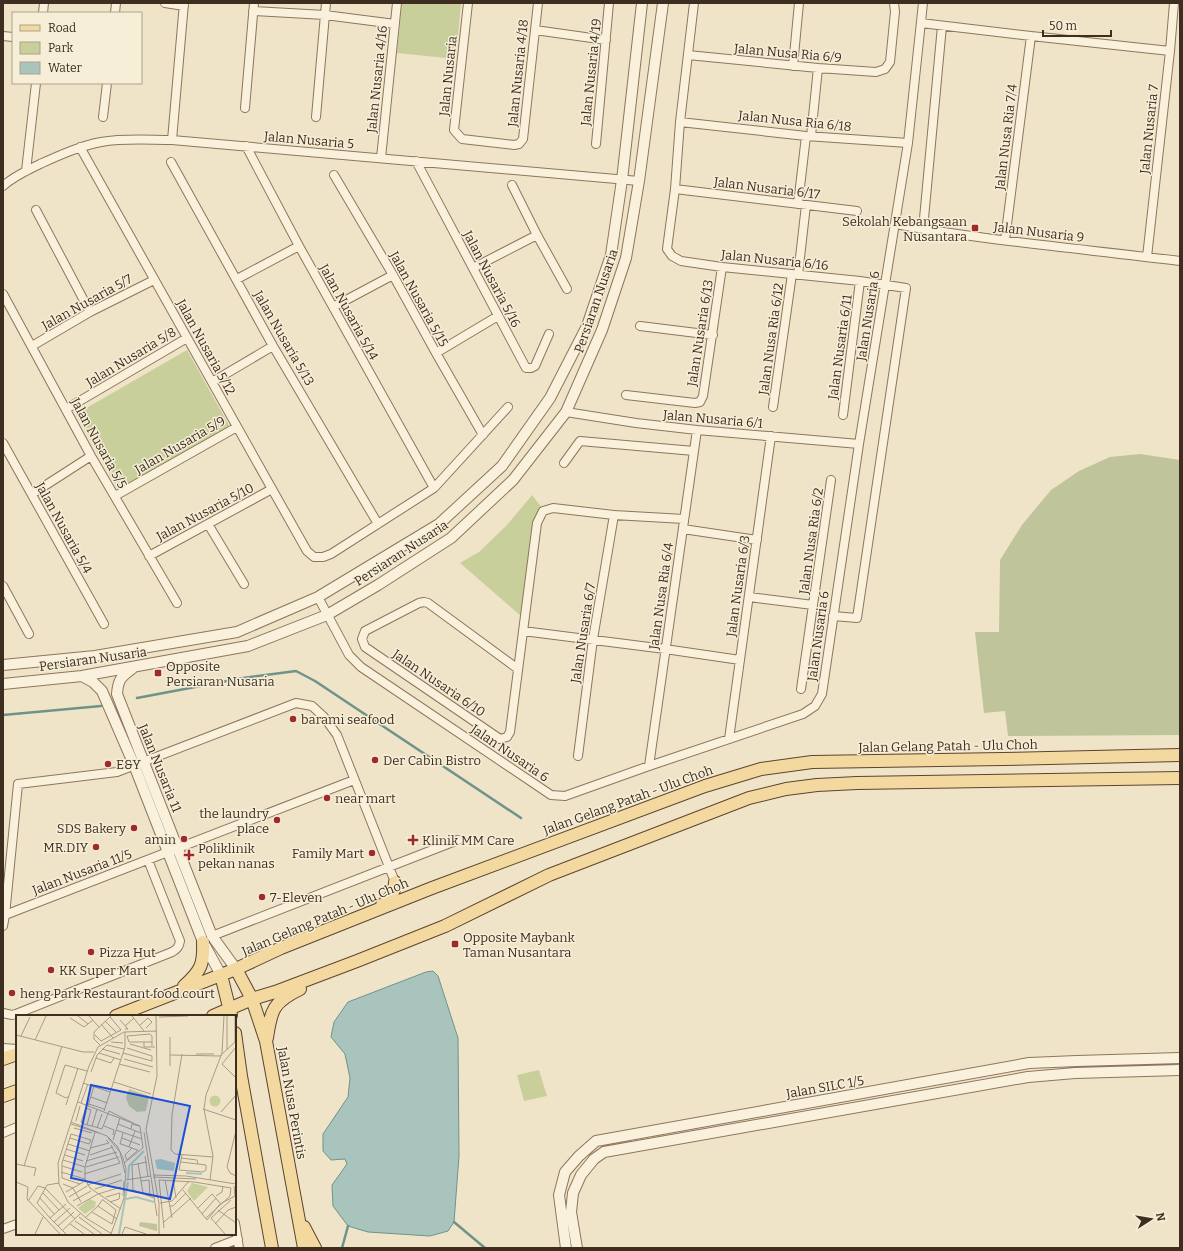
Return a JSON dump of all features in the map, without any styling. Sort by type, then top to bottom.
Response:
[{"type":"main road","name":"Jalan Gelang Patah - Ulu Choh","points":[[119,1015],[236,969],[280,948],[432,888],[705,786],[761,769],[812,762],[1180,755]]},
{"type":"main road","points":[[218,1015],[231,1012],[252,999],[275,992],[357,961],[445,926],[549,875],[749,798],[786,789],[817,785],[857,783],[1180,778]]},
{"type":"main road","points":[[394,882],[401,890],[406,892],[432,888]]},
{"type":"main road","points":[[367,914],[383,905],[391,897],[395,891],[394,882]]},
{"type":"main road","points":[[178,992],[196,975],[201,966],[208,939]]},
{"type":"main road","points":[[266,1041],[270,1017],[275,1006],[288,995],[357,961]]},
{"type":"main road","name":"Jalan Nusa Perintis","points":[[236,969],[252,999],[266,1041],[304,1248]]},
{"type":"main road","points":[[221,975],[231,1012]]},
{"type":"main road","points":[[236,1040],[272,1248]]},
{"type":"main road","points":[[3,1059],[16,1054]]},
{"type":"main road","points":[[236,1058],[241,1076]]},
{"type":"main road","points":[[3,1096],[16,1091]]},
{"type":"main road","points":[[298,1215],[315,1248]]},
{"type":"street","points":[[165,3],[184,4],[172,140]]},
{"type":"street","points":[[316,117],[326,3]]},
{"type":"street","name":"Jalan Nusaria 4/16","points":[[381,158],[396,3]]},
{"type":"street","name":"Jalan Nusaria","points":[[468,3],[454,130],[462,139],[514,145],[519,144]]},
{"type":"street","name":"Jalan Nusaria 4/18","points":[[519,144],[523,139],[538,3]]},
{"type":"street","name":"Jalan Nusaria 4/19","points":[[596,144],[610,3]]},
{"type":"street","name":"Persiaran Nusaria","points":[[3,665],[95,656],[236,632],[318,597],[439,524],[502,466],[550,398],[587,326],[611,255],[622,180],[642,3]]},
{"type":"street","name":"Persiaran Nusaria","points":[[3,684],[82,676],[248,646],[327,615],[378,585],[451,538],[514,480],[566,412],[602,330],[626,258],[639,181],[663,3]]},
{"type":"street","points":[[675,189],[680,122],[694,3]]},
{"type":"street","points":[[792,66],[799,3]]},
{"type":"street","name":"Jalan Nusa Ria 6/9","points":[[688,56],[876,72],[885,69],[890,62],[895,12],[894,3]]},
{"type":"street","name":"Jalan Nusaria 6","points":[[318,597],[349,655],[361,667],[551,795],[565,796],[729,738],[803,714],[815,706],[822,694],[859,444],[908,144],[923,3]]},
{"type":"street","name":"Jalan Nusaria 7","points":[[1147,257],[1174,3]]},
{"type":"street","points":[[245,108],[253,7],[395,24]]},
{"type":"street","points":[[921,23],[1170,51]]},
{"type":"street","points":[[923,229],[942,26]]},
{"type":"street","points":[[535,30],[606,40]]},
{"type":"street","name":"Jalan Nusa Ria 7/4","points":[[1005,240],[1031,36]]},
{"type":"street","points":[[802,204],[808,136],[818,68]]},
{"type":"street","points":[[26,171],[36,84]]},
{"type":"street","points":[[103,117],[107,84]]},
{"type":"street","name":"Jalan Nusa Ria 6/18","points":[[680,122],[808,136],[908,144]]},
{"type":"street","name":"Jalan Nusaria 5","points":[[4,182],[64,153],[80,147],[101,142],[121,140],[172,140],[622,180]]},
{"type":"street","name":"Jalan Nusaria 5/14","points":[[246,146],[299,246],[434,488]]},
{"type":"street","name":"Jalan Nusaria 5/12","points":[[80,147],[272,489],[308,550],[314,557],[323,557],[331,554],[378,524]]},
{"type":"street","name":"Jalan Nusaria 5/16","points":[[416,161],[526,368],[532,368],[535,366],[549,334]]},
{"type":"street","name":"Jalan Nusaria 5/13","points":[[171,162],[273,346],[378,524]]},
{"type":"street","name":"Jalan Nusaria 5/15","points":[[334,175],[393,275],[483,435]]},
{"type":"street","points":[[622,180],[639,181]]},
{"type":"street","points":[[512,185],[537,235],[568,289]]},
{"type":"street","name":"Jalan Nusaria 6/17","points":[[675,189],[857,211]]},
{"type":"street","name":"Jalan Nusaria 6/16","points":[[675,189],[667,249],[672,256],[681,261],[722,267],[860,281],[906,288],[857,618],[833,616]]},
{"type":"street","name":"Jalan Nusa Ria 6/12","points":[[773,407],[795,274],[802,204]]},
{"type":"street","points":[[36,210],[90,312]]},
{"type":"street","name":"Jalan Nusaria 9","points":[[895,224],[1005,240],[1180,261]]},
{"type":"street","points":[[473,268],[537,235]]},
{"type":"street","points":[[237,279],[299,246]]},
{"type":"street","name":"Jalan Nusaria 6/13","points":[[626,395],[695,403],[700,402],[703,396],[722,267]]},
{"type":"street","points":[[333,307],[393,275]]},
{"type":"street","name":"Jalan Nusaria 5/7","points":[[32,346],[90,312],[154,280]]},
{"type":"street","name":"Jalan Nusaria 6/11","points":[[843,415],[860,281]]},
{"type":"street","name":"Jalan Nusaria 5/5","points":[[3,294],[92,456],[177,603]]},
{"type":"street","points":[[436,353],[498,316]]},
{"type":"street","points":[[640,326],[712,335]]},
{"type":"street","name":"Jalan Nusaria 5/8","points":[[66,409],[187,338]]},
{"type":"street","points":[[212,382],[273,346]]},
{"type":"street","points":[[378,524],[434,488],[508,407]]},
{"type":"street","name":"Jalan Nusaria 6/1","points":[[566,412],[636,423],[697,430],[859,444]]},
{"type":"street","name":"Jalan Nusaria 5/9","points":[[115,496],[237,427]]},
{"type":"street","name":"Jalan Nusa Ria 6/4","points":[[649,766],[697,430]]},
{"type":"street","name":"Jalan Nusaria 6/3","points":[[729,738],[771,436]]},
{"type":"street","points":[[564,463],[580,441],[694,451]]},
{"type":"street","name":"Jalan Nusaria 5/4","points":[[3,443],[104,624]]},
{"type":"street","points":[[32,494],[92,456]]},
{"type":"street","name":"Jalan Nusa Ria 6/2","points":[[801,689],[832,480]]},
{"type":"street","name":"Jalan Nusaria 5/10","points":[[149,556],[272,489]]},
{"type":"street","points":[[518,669],[537,523],[543,511],[553,508],[614,515],[684,519]]},
{"type":"street","name":"Jalan Nusaria 6/7","points":[[578,756],[593,640],[614,515]]},
{"type":"street","points":[[208,524],[244,584]]},
{"type":"street","points":[[683,529],[757,540]]},
{"type":"street","points":[[3,586],[29,634]]},
{"type":"street","points":[[749,597],[814,605]]},
{"type":"street","name":"Jalan Nusaria 6/10","points":[[424,602],[428,603],[518,669],[510,732],[507,737],[500,739],[365,647],[362,639],[365,631],[419,603],[424,602]]},
{"type":"street","points":[[523,631],[740,660]]},
{"type":"street","name":"Jalan Nusaria 11","points":[[134,666],[121,677],[118,684],[117,694],[138,763],[168,852],[208,939],[236,969]]},
{"type":"street","name":"Jalan Nusaria 11","points":[[82,676],[93,682],[102,691],[178,848],[221,975]]},
{"type":"street","points":[[3,926],[18,784],[117,772],[296,703],[312,706],[324,716],[337,735],[394,882]]},
{"type":"street","name":"Jalan Nusaria 11/5","points":[[5,915],[354,780]]},
{"type":"street","points":[[208,939],[458,840]]},
{"type":"street","points":[[3,1013],[12,1015],[16,1014],[172,952],[179,946],[180,941],[148,860]]},
{"type":"street","points":[[3,1048],[16,1049]]},
{"type":"street","name":"Jalan SILC 1/5","points":[[566,1248],[559,1195],[565,1172],[579,1156],[596,1141],[1029,1063],[1076,1060],[1180,1058]]},
{"type":"street","name":"Jalan SILC 1/5","points":[[577,1248],[571,1212],[573,1193],[581,1175],[594,1159],[604,1152],[1028,1077],[1075,1073],[1180,1070]]},
{"type":"street","points":[[3,1132],[16,1127]]},
{"type":"street","points":[[3,1229],[16,1224]]},
{"type":"street","points":[[236,1228],[239,1248]]},
{"type":"street","points":[[215,1248],[238,1239]]},
{"type":"green space","points":[[402,3],[461,3],[456,59],[397,53]]},
{"type":"green space","points":[[187,350],[230,427],[119,491],[76,414]]},
{"type":"green space","points":[[1140,454],[1180,460],[1180,735],[1008,736],[1005,711],[984,713],[975,632],[999,632],[1000,560],[1022,525],[1051,490],[1079,471],[1110,457]]},
{"type":"green space","points":[[532,495],[543,509],[522,617],[460,563],[479,552],[507,525]]},
{"type":"green space","points":[[539,1070],[547,1096],[524,1101],[517,1075]]},
{"type":"water","points":[[433,971],[438,976],[458,1038],[459,1156],[454,1222],[448,1231],[430,1236],[368,1232],[348,1226],[333,1206],[332,1185],[347,1164],[345,1159],[331,1160],[323,1151],[323,1134],[348,1097],[350,1078],[345,1054],[331,1037],[334,1022],[348,1002],[426,972]]},
{"type":"waterway","points":[[137,698],[243,678],[296,671],[315,681],[521,818]]},
{"type":"waterway","points":[[3,715],[101,706]]},
{"type":"waterway","points":[[454,1222],[485,1248]]},
{"type":"waterway","points":[[342,1248],[348,1226]]},
{"type":"place","name":"Sekolah Kebangsaan Nusantara","points":[[975,228]]},
{"type":"place","name":"Opposite Persiaran Nusaria","points":[[158,673]]},
{"type":"place","name":"barami seafood","points":[[293,719]]},
{"type":"place","name":"Der Cabin Bistro","points":[[375,760]]},
{"type":"place","name":"E&Y","points":[[108,764]]},
{"type":"place","name":"near mart","points":[[327,798]]},
{"type":"place","name":"the laundry place","points":[[277,820]]},
{"type":"place","name":"SDS Bakery","points":[[134,828]]},
{"type":"place","name":"amin","points":[[184,839]]},
{"type":"place","name":"Klinik MM Care","points":[[413,840]]},
{"type":"place","name":"MR.DIY","points":[[96,847]]},
{"type":"place","name":"Family Mart","points":[[372,853]]},
{"type":"place","name":"Poliklinik pekan nanas","points":[[189,855]]},
{"type":"place","name":"7-Eleven","points":[[262,897]]},
{"type":"place","name":"Opposite Maybank Taman Nusantara","points":[[455,944]]},
{"type":"place","name":"Pizza Hut","points":[[91,952]]},
{"type":"place","name":"KK Super Mart","points":[[51,970]]},
{"type":"place","name":"heng Park Restaurant food court","points":[[12,993]]}]
